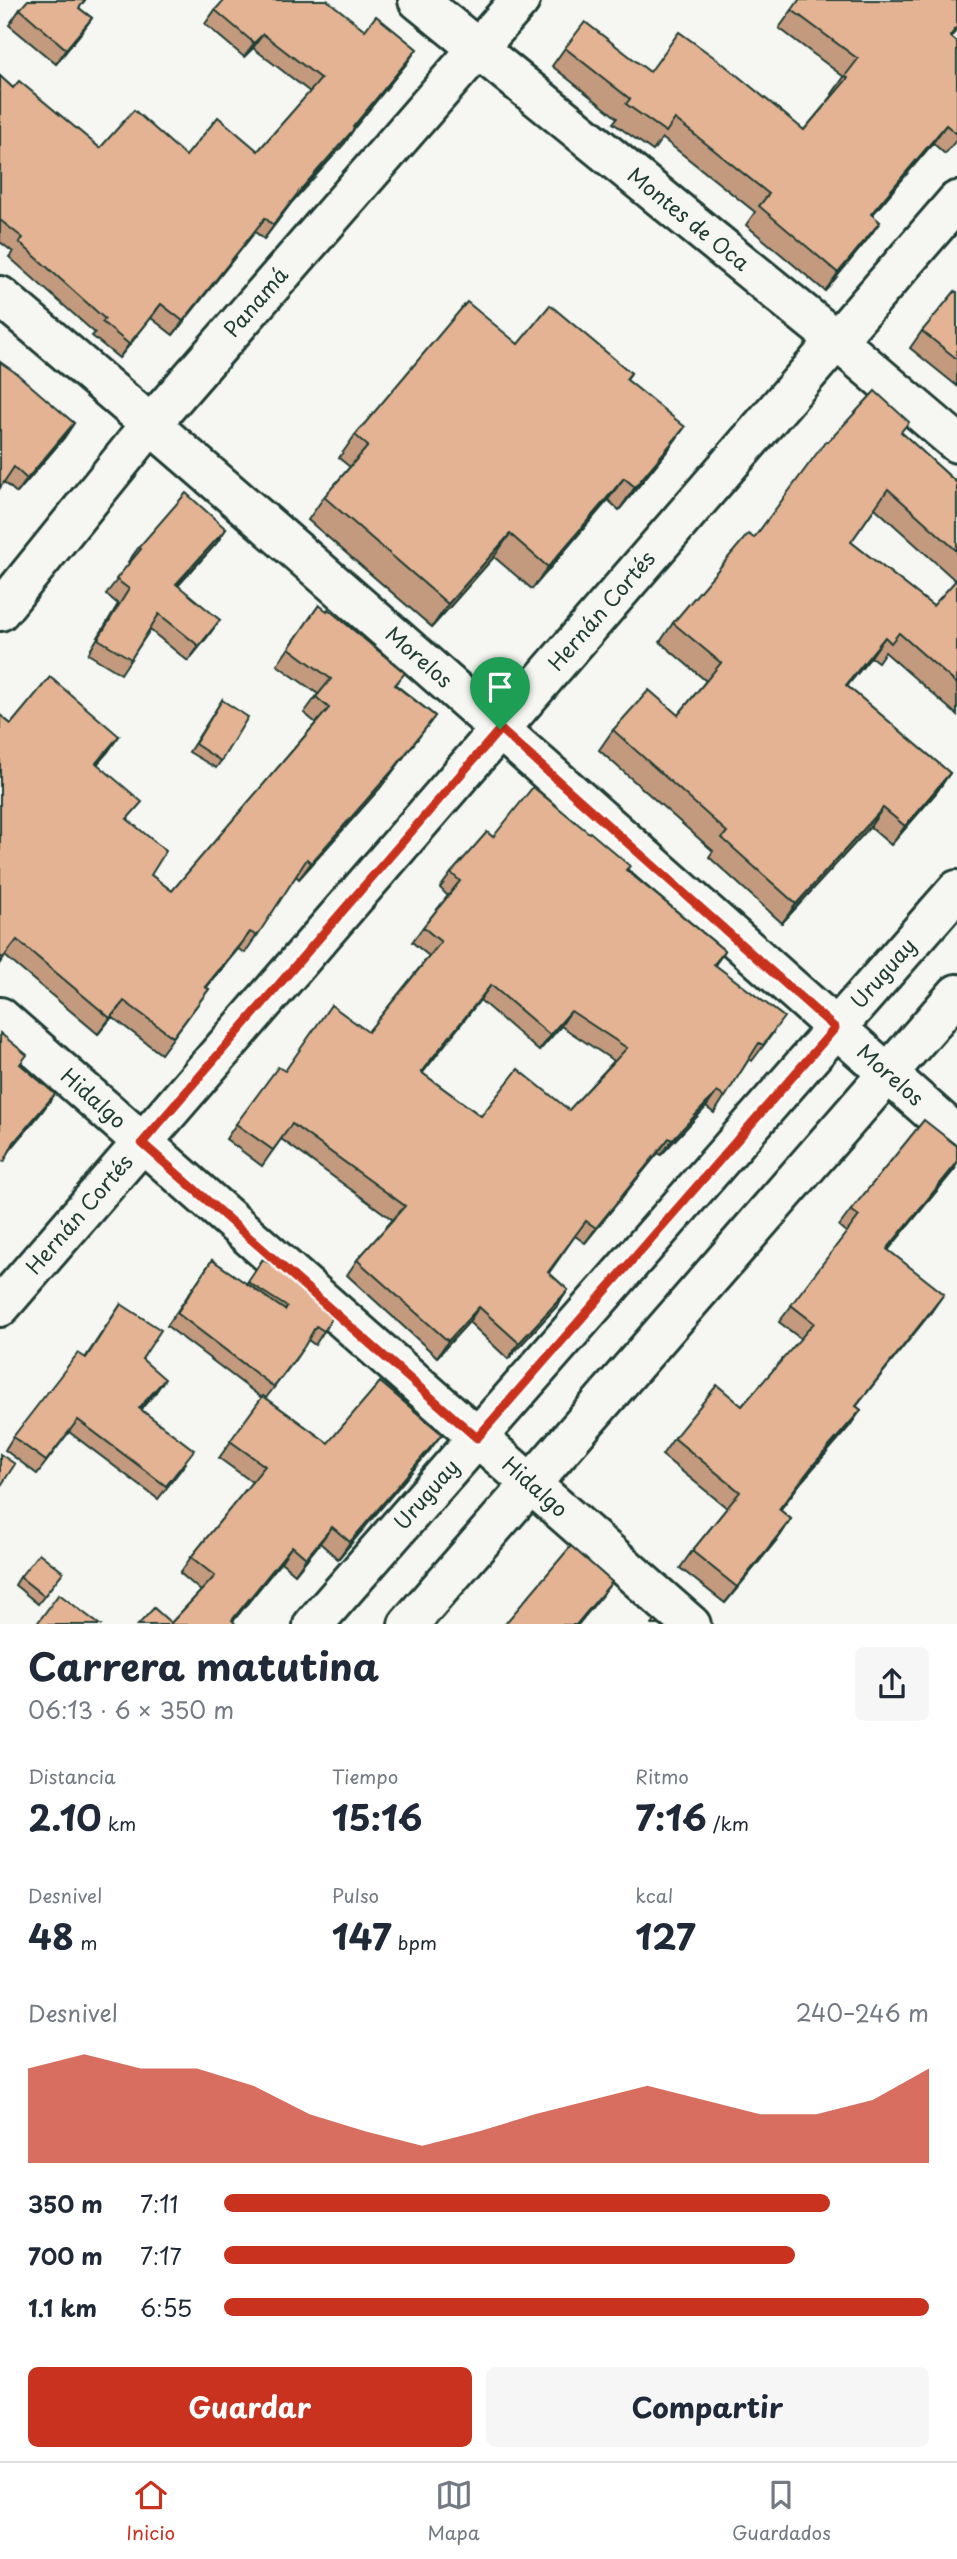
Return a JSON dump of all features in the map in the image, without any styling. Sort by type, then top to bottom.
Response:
[{"type":"street","name":"Montes de Oca","points":[[418,0],[836,340],[957,443]]},
{"type":"street","name":"Panamá","points":[[0,611],[151,424],[520,0]]},
{"type":"street","name":"Hernán Cortés","points":[[0,1307],[957,201]]},
{"type":"street","name":"Morelos","points":[[0,296],[500,729],[957,1135]]},
{"type":"street","name":"Uruguay","points":[[314,1624],[957,890]]},
{"type":"street","points":[[409,1624],[957,994]]},
{"type":"street","name":"Hidalgo","points":[[0,1017],[690,1624]]},
{"type":"building","points":[[28,0],[85,0],[79,8],[92,18],[66,49],[20,9]]},
{"type":"building","points":[[224,0],[327,0],[365,30],[376,16],[417,49],[273,225],[265,218],[183,321],[161,304],[129,344],[102,322],[105,319],[19,242],[23,238],[0,220],[0,76],[13,88],[19,81],[100,148],[134,110],[186,156],[218,117],[258,151],[321,79],[263,34],[254,43],[215,10]]},
{"type":"building","points":[[799,0],[957,0],[957,27],[950,36],[957,42],[957,134],[946,125],[871,214],[880,222],[838,273],[759,206],[769,194],[675,119],[666,132],[626,104],[630,99],[565,48],[585,22],[650,72],[679,32],[722,63],[804,130],[848,78],[845,76],[858,59],[792,10]]},
{"type":"building","points":[[955,291],[957,293],[957,359],[922,331]]},
{"type":"building","points":[[467,302],[518,344],[550,305],[631,373],[626,379],[685,427],[635,487],[624,478],[548,567],[510,534],[448,604],[324,497],[368,446],[355,435]]},
{"type":"building","points":[[0,362],[74,423],[27,479],[14,467],[0,488]]},
{"type":"building","points":[[875,391],[909,422],[901,432],[957,483],[957,551],[888,489],[851,542],[933,606],[957,579],[957,684],[899,633],[891,643],[885,637],[846,685],[950,773],[905,826],[883,808],[796,904],[722,838],[727,832],[613,730],[649,690],[678,715],[721,663],[673,623],[748,534],[754,538],[826,441],[828,442]]},
{"type":"building","points":[[186,493],[226,529],[176,584],[220,620],[199,646],[159,614],[131,659],[98,639],[129,589],[116,579],[141,549],[139,547]]},
{"type":"building","points":[[319,605],[327,611],[328,609],[405,673],[395,685],[435,716],[392,771],[311,863],[307,859],[257,936],[250,932],[205,987],[209,989],[173,1037],[124,1001],[110,1018],[17,940],[3,958],[0,956],[0,715],[11,724],[50,677],[119,736],[96,763],[142,802],[127,819],[166,851],[151,875],[172,891],[329,708],[316,697],[331,679],[289,648]]},
{"type":"building","points":[[222,700],[248,717],[221,761],[195,744]]},
{"type":"building","points":[[533,787],[630,866],[626,870],[725,951],[714,964],[784,1017],[763,1045],[759,1043],[725,1097],[717,1092],[672,1140],[669,1138],[596,1228],[586,1221],[548,1272],[568,1290],[519,1343],[479,1307],[448,1341],[357,1260],[405,1206],[292,1124],[273,1150],[236,1124],[278,1067],[285,1071],[331,1005],[368,1032],[441,942],[423,927],[460,881],[451,873],[487,832],[493,837]],"holes":[[[491,985],[550,1035],[571,1011],[627,1048],[569,1110],[518,1069],[481,1116],[421,1072]]]},
{"type":"building","points":[[0,1033],[27,1055],[20,1064],[55,1094],[14,1142],[4,1162],[0,1160]]},
{"type":"building","points":[[924,1120],[957,1146],[957,1163],[887,1249],[944,1294],[856,1406],[861,1410],[779,1509],[791,1519],[737,1587],[692,1551],[740,1492],[674,1438],[717,1385],[742,1406],[814,1323],[791,1305],[859,1216],[851,1210]]},
{"type":"building","points":[[263,1259],[333,1317],[324,1331],[316,1326],[274,1387],[177,1313],[212,1260],[285,1310],[287,1307],[248,1282]]},
{"type":"building","points":[[121,1304],[161,1330],[142,1359],[165,1379],[139,1408],[194,1450],[166,1486],[78,1420],[46,1461],[13,1437],[78,1353],[86,1358]]},
{"type":"building","points":[[380,1382],[442,1434],[350,1542],[332,1527],[306,1558],[292,1546],[232,1620],[235,1624],[139,1624],[154,1608],[171,1623],[215,1576],[191,1557],[265,1466],[230,1441],[263,1396],[328,1443]]},
{"type":"building","points":[[0,1454],[15,1464],[0,1487]]},
{"type":"building","points":[[571,1546],[612,1582],[577,1624],[505,1624]]},
{"type":"building","points":[[39,1553],[63,1572],[44,1596],[20,1577]]},
{"type":"building","points":[[59,1594],[99,1624],[37,1624]]},
{"type":"route","points":[[500,729],[835,1028],[477,1438],[142,1143],[500,729]]}]
